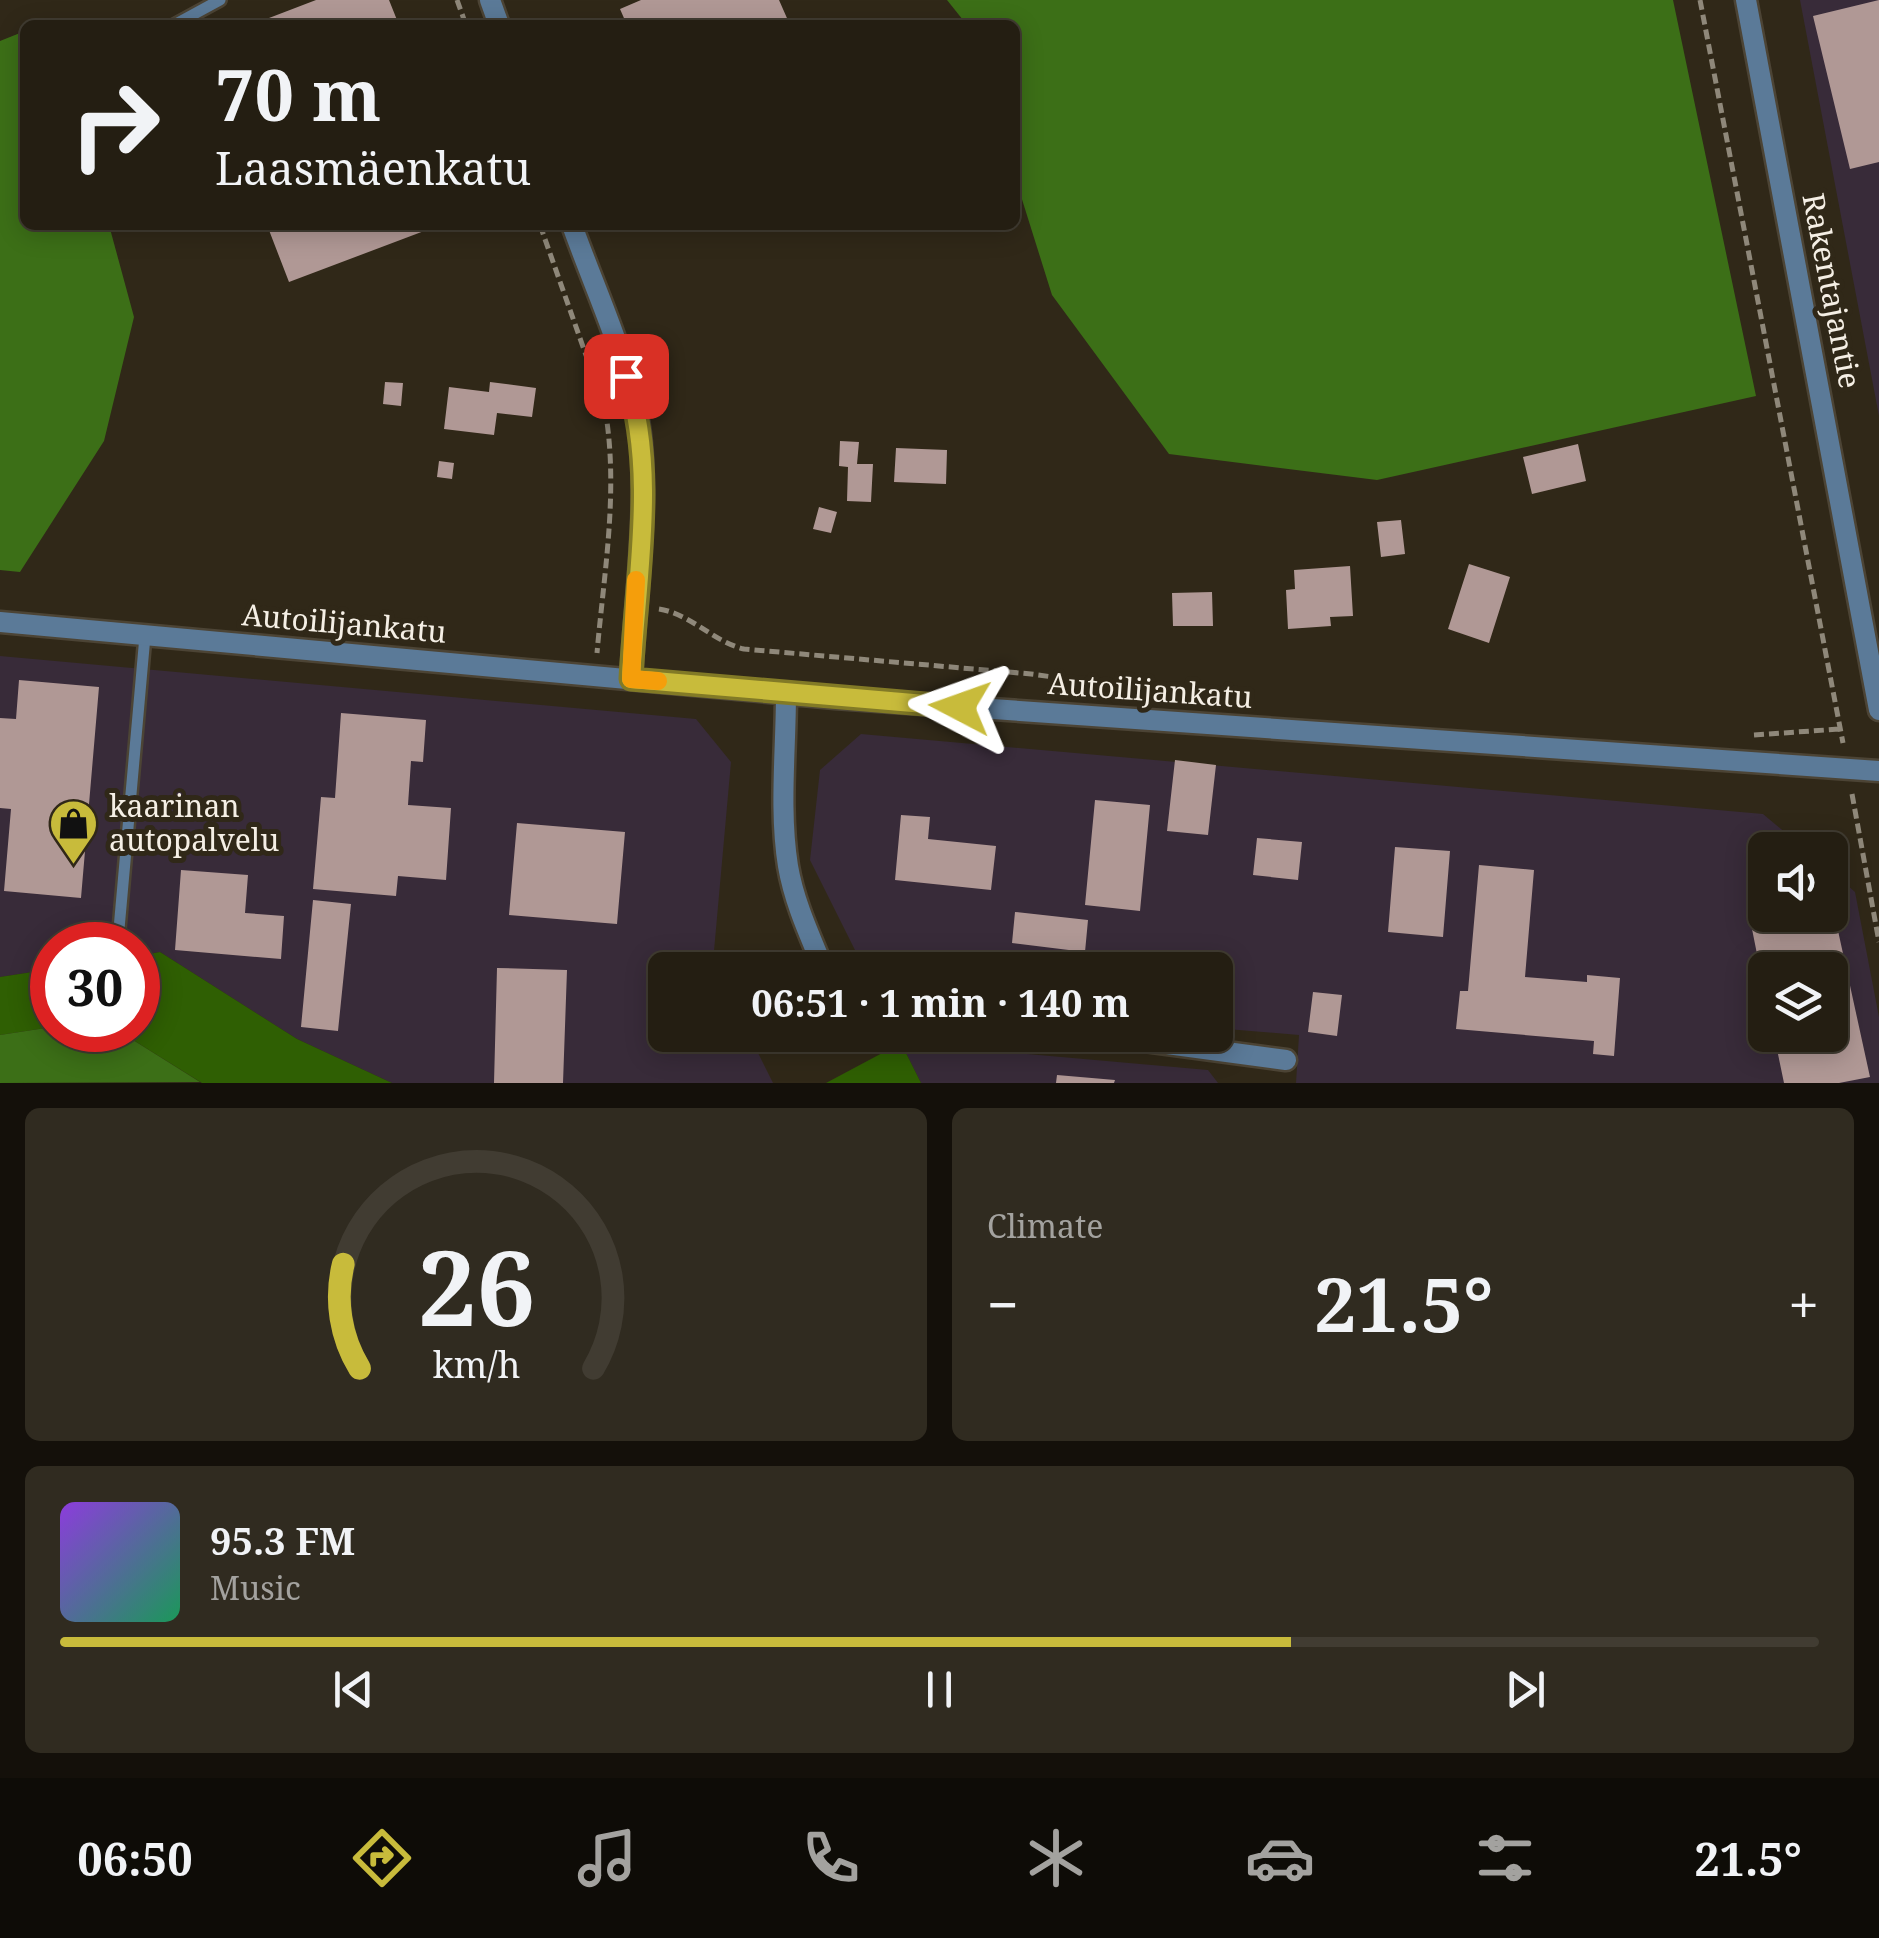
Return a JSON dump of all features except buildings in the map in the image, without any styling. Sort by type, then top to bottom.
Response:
[{"type":"street","name":"Rakentajantie","points":[[1746,0],[1879,710]]},
{"type":"street","points":[[574,230],[635,404],[640,440],[641,512],[631,679]]},
{"type":"street","name":"Autoilijankatu","points":[[0,622],[786,693],[1879,771]]},
{"type":"street","points":[[786,693],[788,867],[817,952]]},
{"type":"street","points":[[1226,1052],[1286,1060]]},
{"type":"lane","points":[[183,20],[220,0]]},
{"type":"lane","points":[[120,922],[145,636]]},
{"type":"path","points":[[1700,0],[1879,942]]},
{"type":"path","points":[[542,230],[606,410],[610,438],[613,479],[594,676]]},
{"type":"path","points":[[601,604],[666,610],[683,616],[725,644],[744,649],[1031,674],[1179,694]]},
{"type":"path","points":[[1741,735],[1840,729]]},
{"type":"shaded area","points":[[1800,0],[1879,0],[1879,416]]},
{"type":"shaded area","points":[[0,656],[696,719],[731,762],[714,952],[648,952],[648,1052],[758,1052],[773,1083],[392,1083],[297,1039],[160,952],[160,922],[30,922],[30,972],[0,977]]},
{"type":"shaded area","points":[[861,734],[1763,814],[1784,832],[1748,832],[1748,932],[1848,932],[1848,886],[1855,892],[1879,1017],[1879,1083],[1296,1083],[1299,1035],[1233,1030],[1233,952],[856,952],[810,860],[820,770]]},
{"type":"shaded area","points":[[906,1052],[1003,1052],[1208,1070],[1218,1083],[921,1083]]},
{"type":"green space","points":[[947,0],[1673,0],[1756,396],[1377,480],[1169,454],[1052,295],[1020,193],[1020,20],[963,20]]},
{"type":"green space","points":[[20,33],[20,230],[110,230],[134,317],[104,441],[20,572],[0,570],[0,41]]},
{"type":"green space","points":[[160,952],[297,1039],[392,1083],[202,1083],[152,1052],[160,1052]]},
{"type":"green space","points":[[30,972],[30,1030],[0,1035],[0,977]]},
{"type":"green space","points":[[30,1030],[30,1052],[152,1052],[200,1082],[0,1083],[0,1035]]},
{"type":"green space","points":[[884,1052],[906,1052],[921,1083],[826,1083]]},
{"type":"slow traffic","points":[[636,580],[631,679],[658,681]]},
{"type":"place","name":"kaarinan autopalvelu","points":[[74,866]]},
{"type":"route","points":[[626,376],[640,440],[641,512],[631,679],[960,707]]}]
